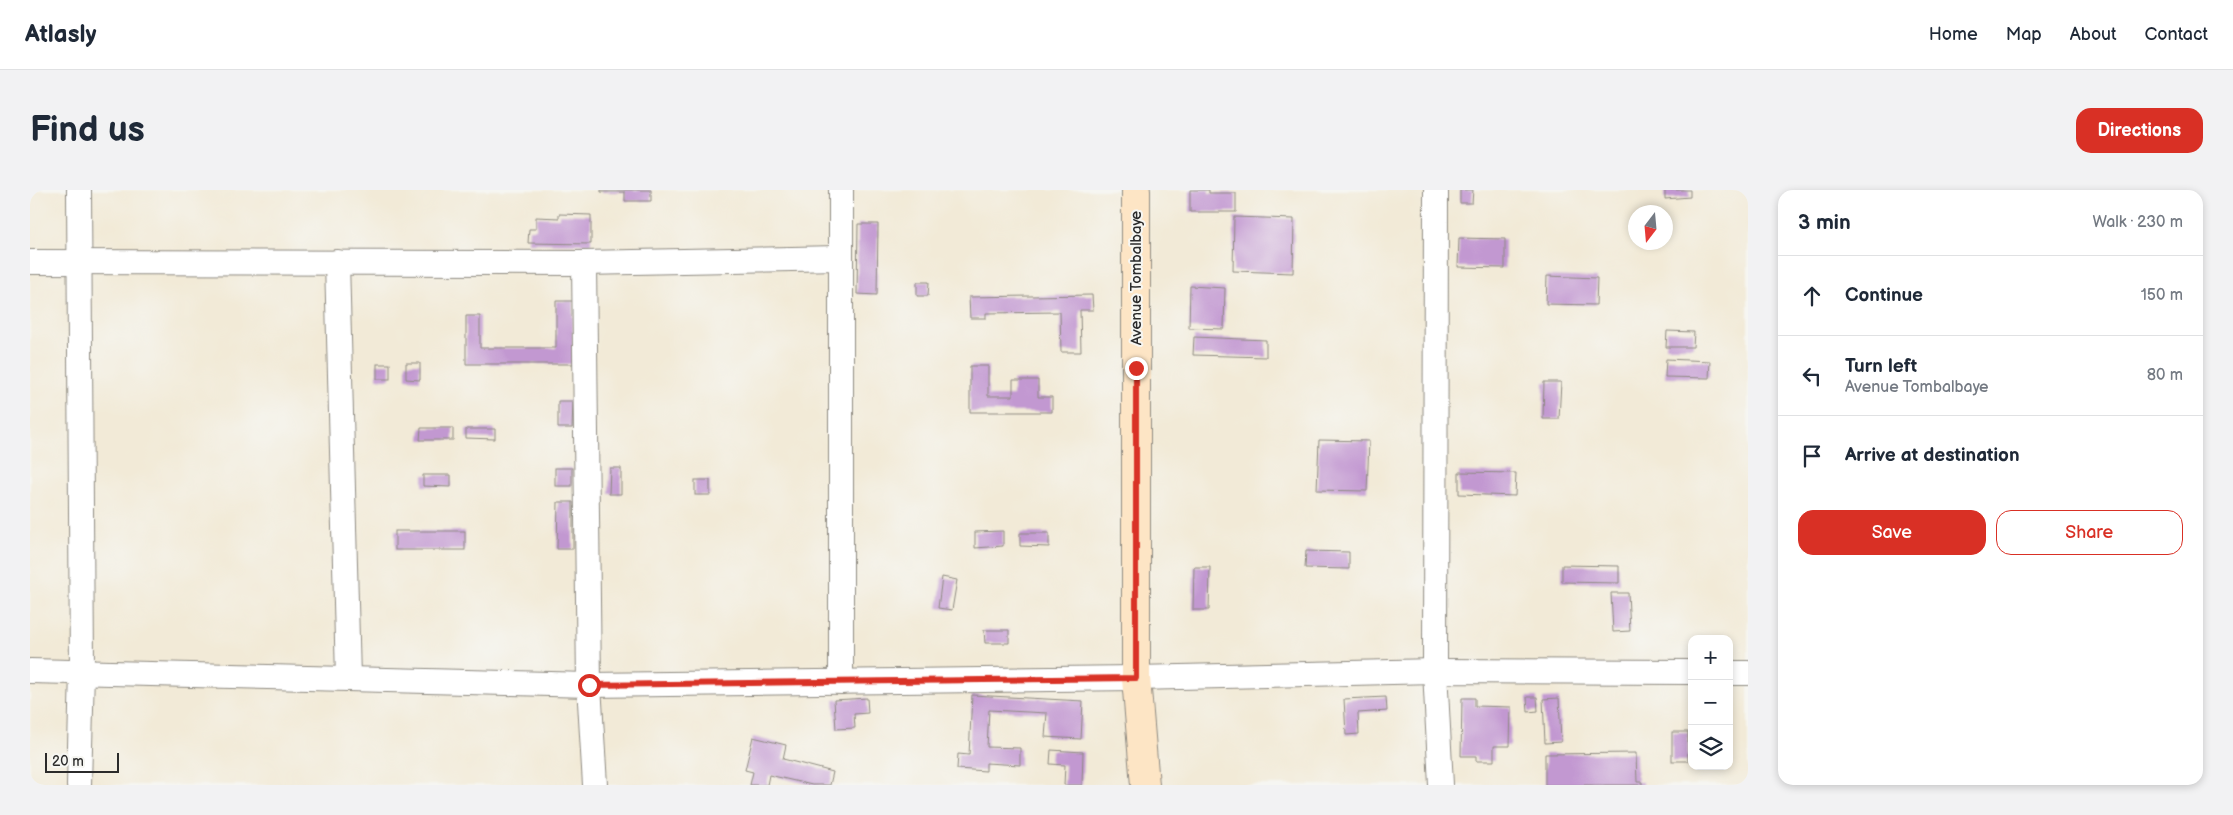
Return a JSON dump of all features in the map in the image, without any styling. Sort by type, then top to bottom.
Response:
[{"type":"main road","name":"Avenue Tombalbaye","points":[[1136,190],[1136,678],[1145,785]]},
{"type":"street","points":[[79,190],[82,671],[79,785]]},
{"type":"street","points":[[841,190],[841,682]]},
{"type":"street","points":[[1436,190],[1434,671],[1441,785]]},
{"type":"street","points":[[30,262],[584,263],[840,258]]},
{"type":"street","points":[[337,262],[348,678]]},
{"type":"street","points":[[584,263],[589,685],[595,785]]},
{"type":"street","points":[[30,671],[589,685],[1136,678],[1434,671],[1688,672]]},
{"type":"street","points":[[1733,672],[1748,673]]},
{"type":"building","points":[[601,190],[651,190],[651,201],[625,201],[625,192],[601,192]]},
{"type":"building","points":[[1190,190],[1209,190],[1209,193],[1236,193],[1236,212],[1190,212]]},
{"type":"building","points":[[1460,190],[1473,190],[1472,203],[1460,203]]},
{"type":"building","points":[[1665,190],[1690,190],[1690,197],[1665,199]]},
{"type":"building","points":[[559,214],[591,215],[591,244],[528,243],[529,229],[536,229],[536,217],[559,218]]},
{"type":"building","points":[[1234,217],[1294,219],[1293,273],[1233,271]]},
{"type":"building","points":[[858,224],[878,224],[877,295],[857,294]]},
{"type":"building","points":[[1459,238],[1505,239],[1505,268],[1458,267]]},
{"type":"building","points":[[1547,276],[1597,278],[1596,305],[1546,304]]},
{"type":"building","points":[[917,282],[929,282],[928,296],[917,296]]},
{"type":"building","points":[[1190,286],[1225,288],[1224,329],[1189,328]]},
{"type":"building","points":[[1092,295],[1093,310],[1080,310],[1081,352],[1061,352],[1060,312],[986,313],[986,318],[970,318],[969,297]]},
{"type":"building","points":[[556,301],[573,301],[573,364],[466,364],[466,316],[480,316],[480,348],[556,348]]},
{"type":"building","points":[[1667,331],[1694,332],[1693,347],[1666,347]]},
{"type":"building","points":[[1194,337],[1266,340],[1266,357],[1193,355]]},
{"type":"building","points":[[1666,359],[1710,361],[1709,378],[1665,377]]},
{"type":"building","points":[[406,363],[420,363],[420,380],[406,379]]},
{"type":"building","points":[[377,364],[390,364],[390,379],[377,379]]},
{"type":"building","points":[[970,366],[988,366],[988,396],[1013,396],[1013,380],[1038,380],[1038,397],[1052,397],[1052,412],[970,412]]},
{"type":"building","points":[[1544,382],[1561,382],[1559,419],[1543,419]]},
{"type":"building","points":[[558,401],[573,401],[572,428],[558,428]]},
{"type":"building","points":[[421,428],[453,428],[453,440],[420,440]]},
{"type":"building","points":[[466,429],[495,429],[495,439],[466,438]]},
{"type":"building","points":[[1319,440],[1369,441],[1367,491],[1317,490]]},
{"type":"building","points":[[555,468],[572,468],[572,486],[555,486]]},
{"type":"building","points":[[610,468],[621,468],[621,494],[609,494]]},
{"type":"building","points":[[1459,472],[1516,473],[1515,496],[1459,494]]},
{"type":"building","points":[[423,475],[451,475],[451,487],[423,486]]},
{"type":"building","points":[[695,480],[710,480],[710,495],[695,495]]},
{"type":"building","points":[[558,502],[573,502],[573,549],[557,549]]},
{"type":"building","points":[[395,531],[465,531],[465,550],[395,550]]},
{"type":"building","points":[[1003,531],[1003,546],[975,548],[975,532]]},
{"type":"building","points":[[1020,533],[1049,533],[1049,547],[1020,546]]},
{"type":"building","points":[[1306,551],[1349,552],[1349,569],[1305,568]]},
{"type":"building","points":[[1562,565],[1619,566],[1619,583],[1562,582]]},
{"type":"building","points":[[1194,567],[1210,567],[1209,610],[1193,610]]},
{"type":"building","points":[[942,577],[957,580],[952,610],[938,608]]},
{"type":"building","points":[[1611,593],[1628,593],[1630,631],[1613,632]]},
{"type":"building","points":[[984,630],[1009,630],[1009,643],[985,643]]},
{"type":"building","points":[[972,695],[1083,701],[1081,739],[1045,737],[1047,713],[989,710],[987,747],[1020,748],[1020,765],[986,763],[986,771],[957,769],[958,754],[969,755]]},
{"type":"building","points":[[1386,697],[1387,711],[1358,713],[1359,734],[1346,735],[1344,699]]},
{"type":"building","points":[[1527,697],[1537,697],[1538,711],[1528,712]]},
{"type":"building","points":[[867,698],[868,713],[854,714],[855,728],[836,729],[834,700]]},
{"type":"building","points":[[1462,698],[1475,698],[1475,706],[1511,707],[1510,746],[1494,746],[1494,761],[1476,761],[1476,756],[1461,756]]},
{"type":"building","points":[[1559,698],[1561,742],[1545,743],[1543,699]]},
{"type":"building","points":[[1672,732],[1688,732],[1688,761],[1672,761]]},
{"type":"building","points":[[753,737],[786,745],[783,759],[833,772],[830,785],[812,785],[769,775],[767,785],[750,785],[753,772],[745,770]]},
{"type":"building","points":[[1051,750],[1083,752],[1082,785],[1064,785],[1065,765],[1050,764]]},
{"type":"building","points":[[1636,753],[1637,782],[1642,782],[1642,785],[1545,785],[1545,754]]},
{"type":"route","points":[[589,685],[1136,678],[1136,368]]}]
